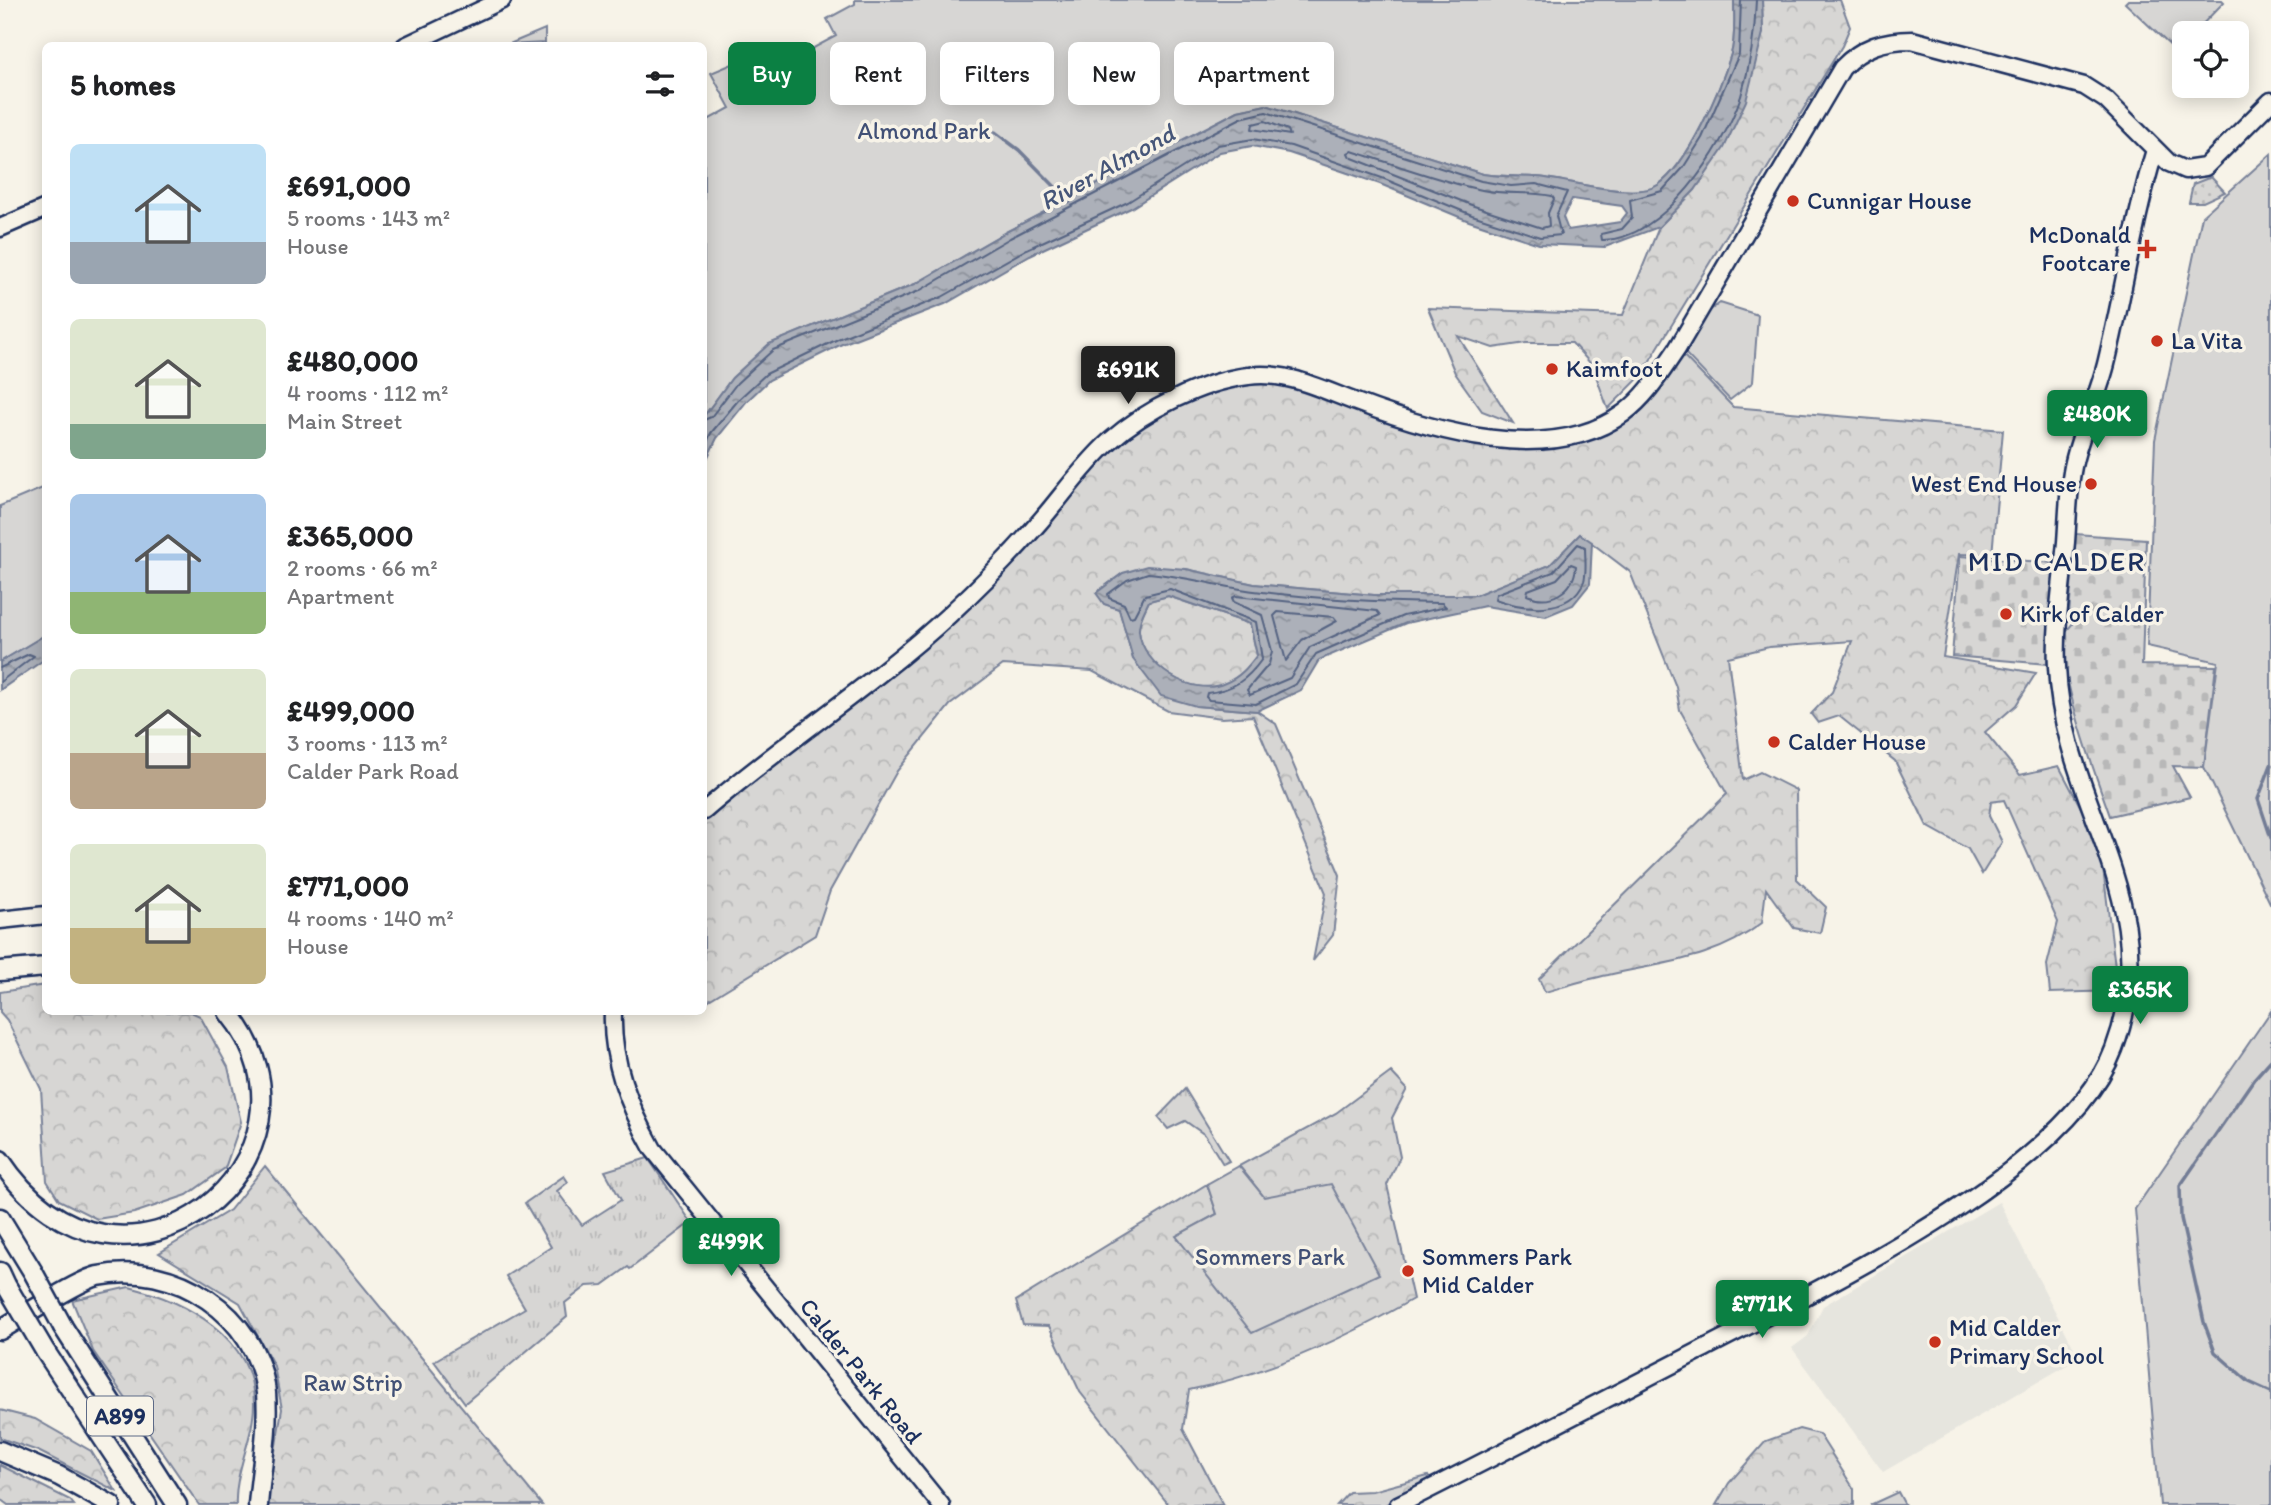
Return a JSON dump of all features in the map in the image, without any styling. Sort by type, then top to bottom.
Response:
[{"type":"main road","points":[[413,42],[502,0]]},
{"type":"main road","points":[[707,809],[947,616],[1002,562],[1110,441],[1141,419],[1214,384],[1249,376],[1286,378],[1443,432],[1498,439],[1549,438],[1578,433],[1606,424],[1626,412],[1649,390],[1677,349],[1842,68],[1854,56],[1871,46],[1890,40],[1912,40],[2084,86],[2106,100],[2169,163],[2185,170],[2205,167],[2271,101]]},
{"type":"main road","points":[[1398,1505],[1754,1323],[1941,1218],[1987,1188],[2046,1139],[2096,1084],[2113,1052],[2124,1016],[2129,967],[2127,918],[2116,872],[2071,755],[2059,695],[2057,663],[2072,469],[2103,379],[2155,150]]},
{"type":"main road","points":[[0,228],[42,210]]},
{"type":"main road","points":[[0,920],[42,915]]},
{"type":"main road","points":[[0,971],[42,967]]},
{"type":"main road","points":[[0,1160],[13,1180],[58,1220],[97,1235],[166,1229],[197,1215],[221,1196],[255,1145],[260,1118],[255,1058],[230,1015]]},
{"type":"main road","name":"Calder Park Road","points":[[613,1015],[612,1031],[623,1085],[653,1149],[941,1505]]},
{"type":"main road","name":"A899","points":[[0,1218],[64,1327],[177,1505]]},
{"type":"main road","points":[[0,1330],[96,1277],[133,1276],[172,1282],[194,1290],[216,1304],[234,1320],[249,1342],[263,1379],[265,1434],[258,1505]]},
{"type":"main road","name":"A899","points":[[3,1278],[45,1351],[147,1505]]},
{"type":"main road","points":[[0,1451],[59,1476],[111,1505]]},
{"type":"shaded area","name":"Mid Calder Primary School","points":[[1999,1202],[2079,1358],[1883,1472],[1792,1348],[1808,1336],[1823,1306]]},
{"type":"green space","name":"Almond Park","points":[[855,0],[1734,0],[1733,47],[1720,86],[1692,144],[1681,161],[1658,185],[1633,191],[1617,190],[1537,177],[1483,174],[1266,105],[1238,111],[1006,232],[915,284],[769,344],[732,378],[707,412],[707,120],[730,108],[728,105],[816,105],[816,47],[836,36],[827,19],[855,4]]},
{"type":"green space","points":[[1762,0],[1840,0],[1850,27],[1842,46],[1640,377],[1608,409],[1592,365],[1572,343],[1526,343],[1493,348],[1458,336],[1513,423],[1482,411],[1455,373],[1428,308],[1623,315],[1659,227],[1695,190],[1763,33]]},
{"type":"green space","points":[[2128,0],[2224,2],[2206,21],[2172,21],[2172,47],[2125,3]]},
{"type":"green space","points":[[545,29],[545,42],[514,42]]},
{"type":"green space","name":"Almond Park","points":[[728,66],[728,104],[711,73]]},
{"type":"green space","points":[[2271,154],[2271,905],[2204,767],[2218,662],[2147,646],[2155,440],[2202,216]]},
{"type":"green space","points":[[2211,177],[2225,192],[2203,202],[2189,202],[2193,184]]},
{"type":"green space","points":[[1720,303],[1758,315],[1753,382],[1730,400],[1681,349],[1709,311]]},
{"type":"green space","points":[[1679,351],[1733,407],[2003,430],[1992,555],[1959,554],[1943,657],[2036,673],[2016,705],[1985,732],[2020,775],[2059,766],[2100,844],[2118,991],[2050,993],[2047,965],[2058,922],[2004,800],[1991,802],[1989,816],[2002,842],[1982,874],[1968,849],[1927,826],[1895,761],[1839,716],[1818,723],[1811,714],[1832,692],[1852,641],[1769,647],[1728,657],[1743,780],[1760,772],[1796,790],[1797,879],[1826,907],[1820,933],[1794,928],[1766,889],[1762,923],[1726,945],[1688,958],[1545,992],[1539,979],[1727,794],[1680,710],[1676,687],[1630,572],[1580,534],[1550,565],[1476,595],[1374,595],[1254,584],[1186,569],[1123,573],[1097,592],[1104,604],[1119,609],[1133,659],[1196,706],[1257,711],[1276,724],[1340,875],[1333,935],[1313,961],[1326,893],[1253,716],[1222,718],[1168,711],[1092,671],[1003,665],[950,705],[897,771],[830,891],[815,935],[707,1001],[707,809],[947,616],[1141,419],[1249,376],[1498,439],[1606,424]]},
{"type":"green space","points":[[42,488],[42,637],[0,662],[0,506]]},
{"type":"green space","points":[[2075,534],[2146,539],[2142,665],[2216,666],[2204,767],[2173,766],[2190,797],[2110,816],[2078,721],[2065,666],[2064,644],[2067,630],[2073,622],[2069,615]]},
{"type":"green space","points":[[1960,556],[2055,563],[2047,664],[1952,656]]},
{"type":"green space","points":[[1168,596],[1250,624],[1257,655],[1247,668],[1225,684],[1198,687],[1184,683],[1159,667],[1142,644],[1139,627],[1149,601]]},
{"type":"green space","points":[[42,985],[42,1015],[200,1016],[228,1067],[241,1122],[225,1168],[187,1195],[134,1213],[97,1219],[59,1200],[47,1181],[41,1089],[7,1020],[0,1012],[0,992]]},
{"type":"green space","points":[[2271,1011],[2271,1505],[2160,1505],[2135,1209]]},
{"type":"green space","points":[[1391,1072],[1407,1089],[1392,1118],[1400,1157],[1387,1185],[1413,1299],[1305,1354],[1248,1375],[1189,1390],[1183,1429],[1223,1505],[1169,1505],[1080,1392],[1049,1326],[1023,1325],[1016,1301],[1207,1184],[1217,1214],[1177,1236],[1264,1197],[1239,1166],[1336,1113]]},
{"type":"green space","points":[[1185,1089],[1229,1161],[1223,1164],[1205,1135],[1185,1121],[1168,1129],[1158,1117]]},
{"type":"green space","points":[[648,1158],[691,1222],[630,1269],[628,1267],[603,1285],[587,1286],[565,1303],[567,1317],[465,1403],[434,1361],[525,1308],[506,1276],[551,1247],[525,1203],[564,1176],[568,1182],[557,1191],[582,1225],[621,1200],[605,1171]]},
{"type":"green space","name":"Raw Strip","points":[[265,1166],[542,1505],[266,1505],[282,1409],[274,1366],[240,1303],[159,1253],[230,1210]]},
{"type":"green space","name":"Sommers Park","points":[[1239,1166],[1264,1197],[1331,1184],[1379,1274],[1252,1333],[1176,1236],[1217,1214],[1207,1184]]},
{"type":"green space","points":[[129,1287],[193,1312],[229,1341],[242,1359],[251,1380],[254,1404],[251,1429],[238,1480],[236,1505],[199,1505],[93,1351],[72,1300]]},
{"type":"green space","points":[[0,1410],[35,1419],[91,1451],[116,1491],[38,1451],[0,1438]]},
{"type":"green space","points":[[1799,1429],[1819,1434],[1854,1489],[1854,1505],[1716,1505],[1729,1483],[1766,1441]]},
{"type":"green space","points":[[0,1465],[70,1500],[74,1505],[8,1505],[0,1499]]},
{"type":"green space","points":[[1428,1476],[1431,1482],[1385,1505],[1337,1505],[1349,1492],[1372,1491]]},
{"type":"green space","points":[[1898,1492],[1905,1505],[1870,1505]]},
{"type":"water","points":[[1734,0],[1762,0],[1763,33],[1746,101],[1724,148],[1695,190],[1659,227],[1605,247],[1539,244],[1469,221],[1380,184],[1289,153],[1252,146],[1220,152],[1131,208],[1030,255],[945,304],[842,344],[769,380],[746,402],[717,438],[707,459],[707,412],[732,378],[769,344],[915,284],[1006,232],[1238,111],[1266,105],[1483,174],[1537,177],[1633,191],[1658,185],[1681,161],[1720,86],[1733,47]],"holes":[[[1572,199],[1622,206],[1627,213],[1620,222],[1568,230],[1563,217]]]},
{"type":"water","points":[[1580,534],[1592,542],[1590,584],[1573,605],[1546,616],[1485,606],[1406,623],[1319,660],[1301,690],[1257,711],[1196,706],[1161,696],[1133,659],[1119,609],[1104,604],[1096,593],[1123,573],[1147,566],[1186,569],[1254,584],[1374,595],[1476,595],[1550,565]],"holes":[[[1168,596],[1250,624],[1257,655],[1235,678],[1212,687],[1185,682],[1159,667],[1142,644],[1139,631],[1149,601]]]},
{"type":"water","points":[[42,637],[42,661],[0,690],[0,662]]},
{"type":"waterway","name":"River Almond","points":[[995,132],[1019,150],[1070,202]]},
{"type":"waterway","points":[[2271,765],[2258,799],[2271,838]]},
{"type":"waterway","points":[[2271,1060],[2254,1079],[2180,1186],[2181,1218],[2204,1322],[2215,1352],[2249,1382],[2271,1392]]},
{"type":"place","name":"Cunnigar House","points":[[1793,201]]},
{"type":"place","name":"McDonald Footcare","points":[[2147,249]]},
{"type":"place","name":"La Vita","points":[[2157,341]]},
{"type":"place","name":"Kaimfoot","points":[[1552,369]]},
{"type":"place","name":"West End House","points":[[2091,484]]},
{"type":"place","name":"Kirk of Calder","points":[[2006,614]]},
{"type":"place","name":"Calder House","points":[[1774,742]]},
{"type":"place","name":"Sommers Park Mid Calder","points":[[1408,1271]]},
{"type":"place","name":"Mid Calder Primary School","points":[[1935,1342]]},
{"type":"district","name":"MID CALDER","points":[[2057,561]]}]
